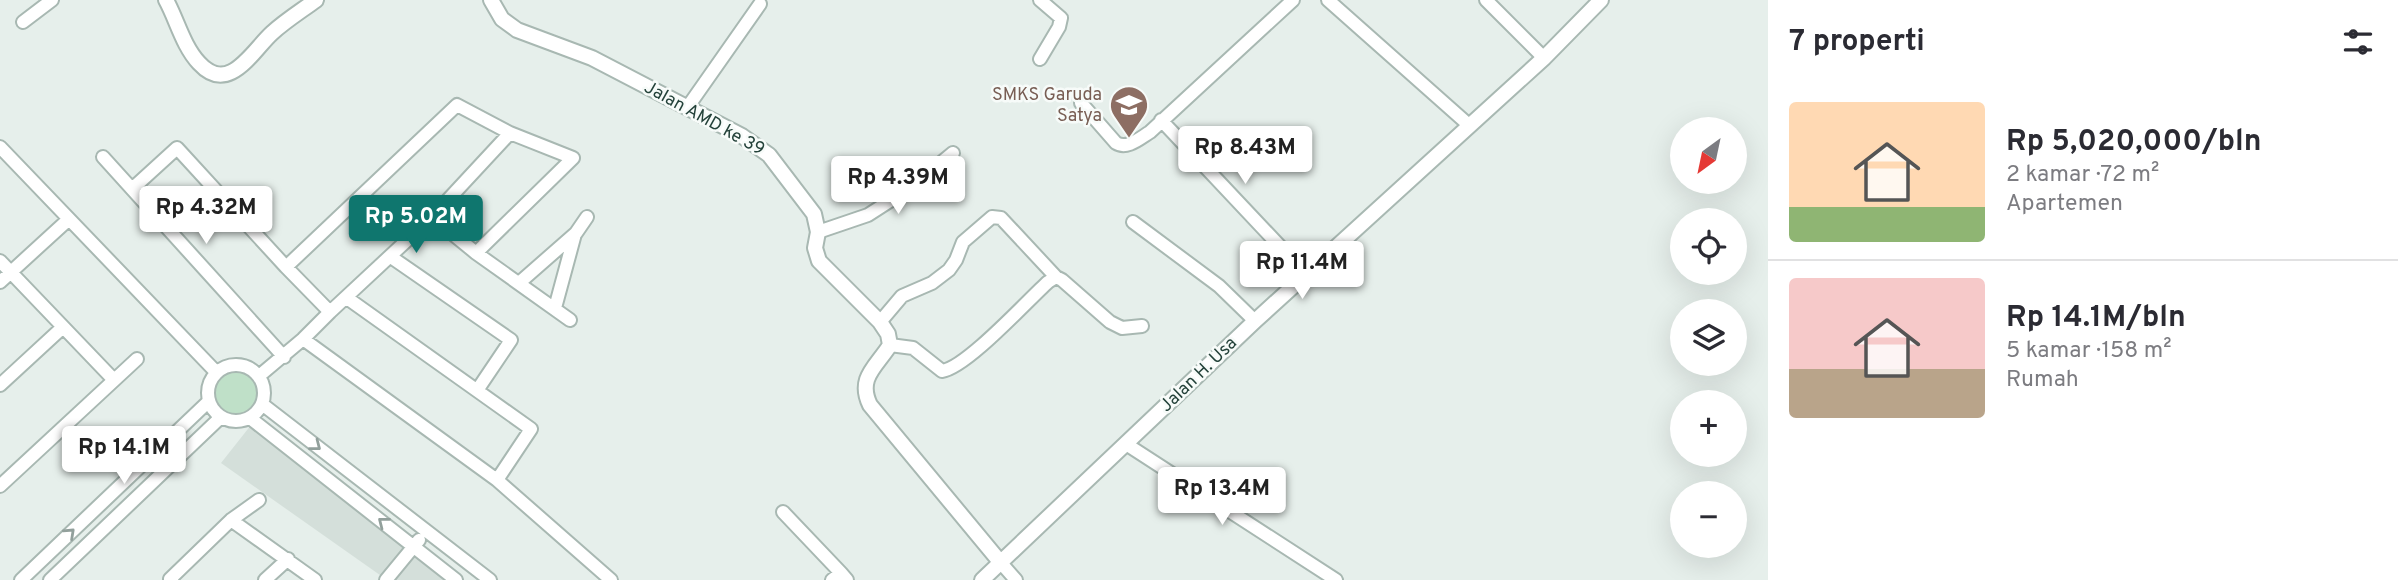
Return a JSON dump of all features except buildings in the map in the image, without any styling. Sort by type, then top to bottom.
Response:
[{"type":"street","points":[[23,22],[52,0]]},
{"type":"street","points":[[166,0],[199,64],[217,74],[233,72],[241,67],[273,31],[316,0]]},
{"type":"street","name":"Jalan AMD ke 39","points":[[491,0],[502,19],[517,30],[592,58],[741,136],[769,155],[814,214],[818,232],[815,248],[820,261],[880,322],[888,334],[890,345]]},
{"type":"street","points":[[1040,0],[1061,18],[1059,27],[1040,59]]},
{"type":"street","points":[[1081,103],[1120,146],[1127,145],[1150,132],[1293,0]]},
{"type":"street","points":[[1328,0],[1470,126]]},
{"type":"street","points":[[1486,0],[1544,58]]},
{"type":"street","name":"Jalan H. Usa","points":[[982,580],[1255,321],[1544,58],[1601,0]]},
{"type":"street","points":[[687,108],[760,4]]},
{"type":"street","points":[[286,267],[457,105],[510,133],[573,158],[476,253]]},
{"type":"street","points":[[1161,120],[1306,274]]},
{"type":"street","points":[[259,376],[285,357],[391,257],[510,133]]},
{"type":"street","points":[[0,147],[216,372]]},
{"type":"street","points":[[132,189],[177,148],[330,312]]},
{"type":"street","points":[[818,232],[868,215],[913,186],[953,153]]},
{"type":"street","points":[[103,157],[285,357]]},
{"type":"street","points":[[432,217],[476,253],[570,320]]},
{"type":"street","points":[[519,283],[576,233],[587,217]]},
{"type":"street","points":[[880,322],[902,296],[932,283],[949,270],[963,242],[992,217],[1001,218],[1056,277],[1110,322],[1122,328],[1142,326]]},
{"type":"street","points":[[0,282],[69,219]]},
{"type":"street","points":[[1133,222],[1219,286],[1255,321]]},
{"type":"street","points":[[555,308],[576,233]]},
{"type":"street","points":[[391,257],[510,341],[478,389]]},
{"type":"street","points":[[0,261],[114,380]]},
{"type":"street","points":[[1016,580],[870,405],[864,393],[865,382],[890,345],[913,348],[942,371],[951,370],[1056,277]]},
{"type":"street","points":[[347,298],[531,429],[497,480]]},
{"type":"street","points":[[0,385],[63,327]]},
{"type":"street","points":[[303,339],[497,480],[611,580]]},
{"type":"street","points":[[0,486],[137,359]]},
{"type":"street","points":[[231,365],[246,366],[259,376],[264,389],[262,404],[250,418],[236,421],[221,417],[209,401],[209,386],[216,372],[231,365]]},
{"type":"street","points":[[21,580],[209,401]]},
{"type":"street","points":[[262,404],[490,580]]},
{"type":"street","points":[[51,580],[221,417]]},
{"type":"street","points":[[250,418],[456,580]]},
{"type":"street","points":[[1126,444],[1336,580]]},
{"type":"street","points":[[170,579],[232,520],[259,500]]},
{"type":"street","points":[[783,512],[840,578]]},
{"type":"street","points":[[232,520],[316,580]]},
{"type":"street","points":[[386,580],[426,532]]},
{"type":"street","points":[[265,580],[288,559]]},
{"type":"shaded area","points":[[255,420],[422,545],[460,580],[387,580],[221,463]]},
{"type":"green space","points":[[235,372],[250,377],[258,385],[263,400],[258,415],[250,423],[235,428],[220,423],[212,415],[207,400],[212,385],[220,377]]},
{"type":"place","name":"SMKS Garuda Satya","points":[[1129,139]]}]
